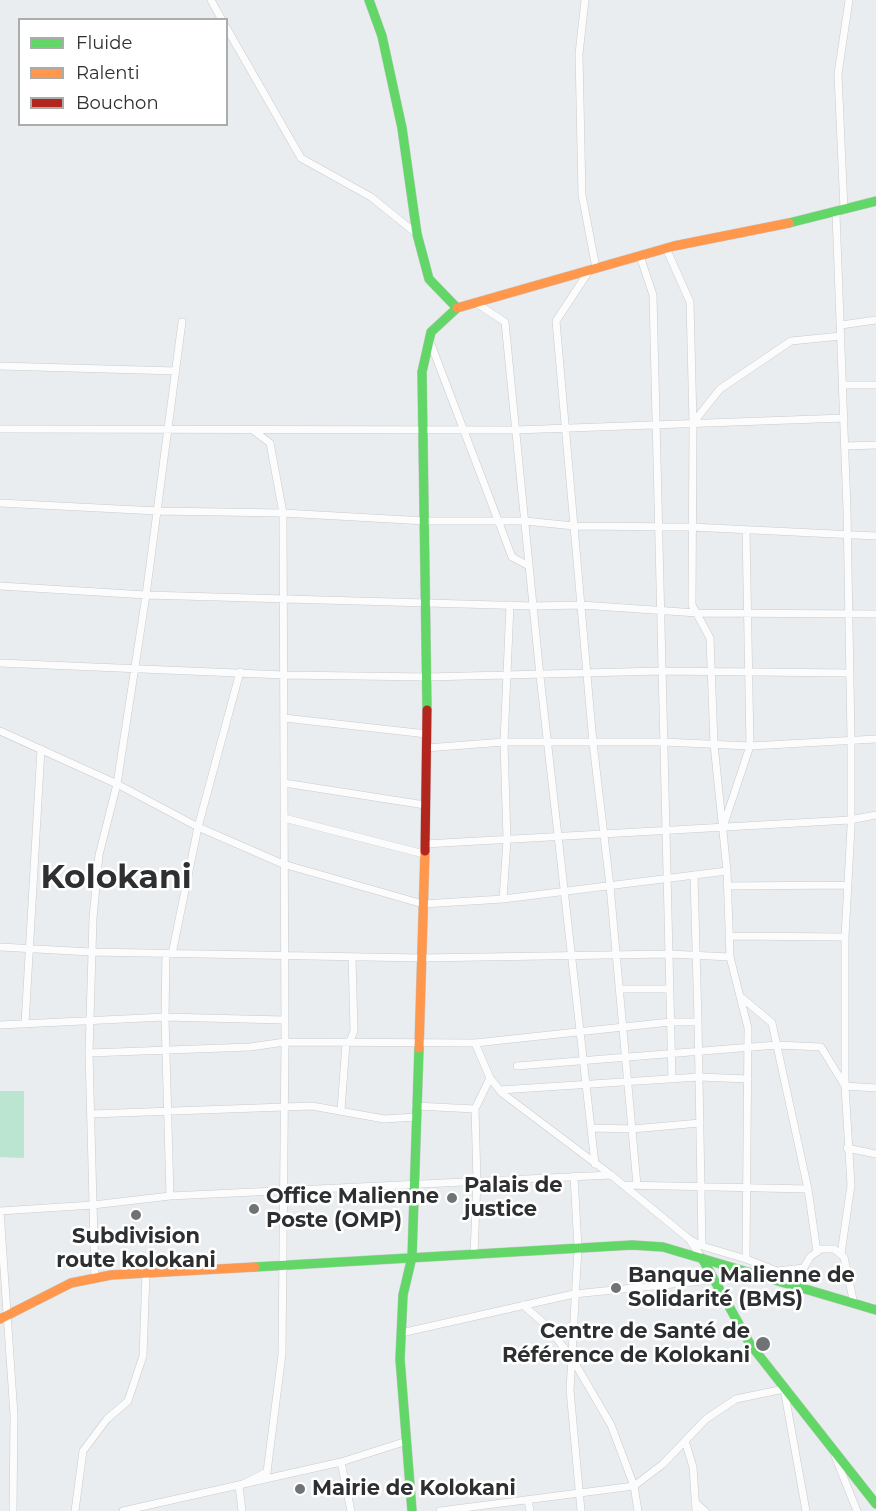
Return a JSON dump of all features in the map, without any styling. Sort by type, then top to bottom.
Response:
[{"type":"main road","points":[[369,0],[382,36],[402,128],[417,234],[429,279],[457,309]]},
{"type":"main road","points":[[412,1511],[400,1359],[403,1295],[412,1257],[425,843],[428,677],[422,372],[431,332],[457,309],[476,303],[666,248],[840,212],[876,201]]},
{"type":"main road","points":[[4,1317],[71,1284],[95,1278],[146,1273],[632,1245],[663,1247],[876,1310]]},
{"type":"main road","points":[[702,1258],[712,1280],[750,1344],[876,1504]]},
{"type":"street","points":[[211,0],[221,18]]},
{"type":"street","points":[[585,0],[579,54],[582,195],[593,269],[556,321],[593,742],[610,886],[637,1185]]},
{"type":"street","points":[[841,1254],[851,1185],[845,1086],[845,937],[851,739],[841,336],[838,74],[849,0]]},
{"type":"street","points":[[228,31],[301,159],[371,197],[417,234]]},
{"type":"street","points":[[666,248],[690,302],[693,423],[692,605],[711,638],[710,671],[714,744],[727,871],[730,957],[747,1028],[746,1259]]},
{"type":"street","points":[[640,256],[653,295],[654,423],[672,1079]]},
{"type":"street","points":[[476,303],[505,322],[540,676],[596,1164]]},
{"type":"street","points":[[841,325],[876,320]]},
{"type":"street","points":[[95,1278],[89,1053],[91,952],[99,855],[117,784],[158,511],[182,322]]},
{"type":"street","points":[[693,423],[720,389],[791,340],[841,336]]},
{"type":"street","points":[[429,339],[462,429],[500,521],[512,558],[529,566]]},
{"type":"street","points":[[0,366],[176,371]]},
{"type":"street","points":[[843,385],[876,385]]},
{"type":"street","points":[[0,429],[254,431],[424,428],[516,430],[654,423],[844,418]]},
{"type":"street","points":[[239,1486],[267,1472],[282,1354],[285,1042],[283,513],[270,443],[254,431]]},
{"type":"street","points":[[845,446],[876,445]]},
{"type":"street","points":[[0,503],[158,511],[283,513],[426,521],[525,521],[574,526],[657,528],[691,526],[876,536]]},
{"type":"street","points":[[723,827],[750,746],[746,530]]},
{"type":"street","points":[[0,586],[146,595],[284,597],[533,606],[581,605],[697,613],[849,612],[876,614]]},
{"type":"street","points":[[503,899],[507,840],[504,742],[510,605]]},
{"type":"street","points":[[0,663],[284,675],[428,677],[540,676],[661,671],[850,673]]},
{"type":"street","points":[[170,1196],[165,1050],[169,954],[198,827],[240,672]]},
{"type":"street","points":[[284,717],[427,734]]},
{"type":"street","points":[[0,731],[117,784],[198,827],[283,864],[423,904],[503,899],[727,871]]},
{"type":"street","points":[[426,748],[504,742],[663,742],[750,746],[876,739]]},
{"type":"street","points":[[25,1024],[41,749]]},
{"type":"street","points":[[284,783],[425,805]]},
{"type":"street","points":[[425,843],[850,820],[876,815]]},
{"type":"street","points":[[284,818],[424,854]]},
{"type":"street","points":[[694,875],[702,1246]]},
{"type":"street","points":[[728,886],[848,885]]},
{"type":"street","points":[[729,936],[845,937]]},
{"type":"street","points":[[0,947],[91,952],[421,958],[669,954],[730,957]]},
{"type":"street","points":[[341,1110],[346,1043],[350,1041],[354,1031],[352,957]]},
{"type":"street","points":[[619,989],[669,989]]},
{"type":"street","points":[[741,997],[772,1023],[808,1189],[817,1252]]},
{"type":"street","points":[[0,1025],[165,1017],[284,1020]]},
{"type":"street","points":[[89,1053],[250,1047],[285,1042],[419,1040],[475,1043],[670,1022],[698,1022]]},
{"type":"street","points":[[475,1043],[490,1078],[500,1090],[611,1175],[689,1239],[702,1246],[777,1271],[803,1268]]},
{"type":"street","points":[[517,1066],[777,1045],[821,1047],[845,1086]]},
{"type":"street","points":[[500,1090],[699,1077],[748,1079]]},
{"type":"street","points":[[474,1254],[477,1181],[475,1109],[490,1078]]},
{"type":"street","points":[[845,1086],[876,1088]]},
{"type":"street","points":[[91,1114],[312,1106],[384,1119],[416,1117]]},
{"type":"street","points":[[416,1106],[475,1109]]},
{"type":"street","points":[[592,1128],[632,1129],[700,1123]]},
{"type":"street","points":[[847,1148],[876,1154]]},
{"type":"street","points":[[13,1511],[14,1415],[4,1317],[0,1211],[93,1205],[170,1196],[611,1175]]},
{"type":"street","points":[[574,1176],[578,1248],[570,1390],[581,1511]]},
{"type":"street","points":[[623,1185],[808,1189]]},
{"type":"street","points":[[689,1239],[702,1258]]},
{"type":"street","points":[[794,1285],[810,1257],[817,1252],[834,1249],[844,1257],[855,1304]]},
{"type":"street","points":[[75,1511],[83,1451],[107,1419],[128,1401],[143,1356],[146,1273]]},
{"type":"street","points":[[401,1333],[574,1294],[712,1280]]},
{"type":"street","points":[[523,1305],[546,1325],[572,1358],[611,1425],[634,1486],[638,1511]]},
{"type":"street","points":[[440,1511],[634,1486],[663,1464],[706,1419],[736,1399],[784,1389],[806,1511]]},
{"type":"street","points":[[123,1511],[341,1462],[406,1441]]},
{"type":"street","points":[[685,1441],[693,1467],[696,1511]]},
{"type":"street","points":[[831,1446],[857,1511]]},
{"type":"street","points":[[341,1462],[351,1511]]},
{"type":"street","points":[[239,1486],[242,1511]]},
{"type":"street","points":[[528,1500],[530,1511]]},
{"type":"street","points":[[695,1503],[705,1511]]},
{"type":"green space","points":[[0,1091],[24,1091],[24,1158],[0,1157]]},
{"type":"traffic: fast","points":[[369,0],[382,36],[402,128],[417,234],[429,279],[457,308]]},
{"type":"traffic: fast","points":[[789,223],[876,201]]},
{"type":"traffic: fast","points":[[427,710],[422,372],[431,332],[457,308]]},
{"type":"traffic: fast","points":[[412,1511],[400,1359],[403,1295],[412,1257],[419,1048]]},
{"type":"traffic: fast","points":[[255,1267],[632,1245],[663,1247],[876,1310]]},
{"type":"traffic: fast","points":[[702,1258],[750,1344],[876,1504]]},
{"type":"traffic: slow","points":[[457,308],[674,246],[789,223]]},
{"type":"traffic: slow","points":[[419,1048],[425,851]]},
{"type":"traffic: slow","points":[[0,1319],[71,1283],[111,1275],[255,1267]]},
{"type":"traffic: jam","points":[[425,851],[427,710]]},
{"type":"place","name":"Palais de justice","points":[[452,1198]]},
{"type":"place","name":"Office Malienne Poste (OMP)","points":[[254,1209]]},
{"type":"place","name":"Subdivision route kolokani","points":[[136,1215]]},
{"type":"place","name":"Banque Malienne de Solidarité (BMS)","points":[[616,1288]]},
{"type":"place","name":"Centre de Santé de Référence de Kolokani","points":[[763,1344]]},
{"type":"place","name":"Mairie de Kolokani","points":[[300,1489]]},
{"type":"district","name":"Kolokani","points":[[116,878]]}]
